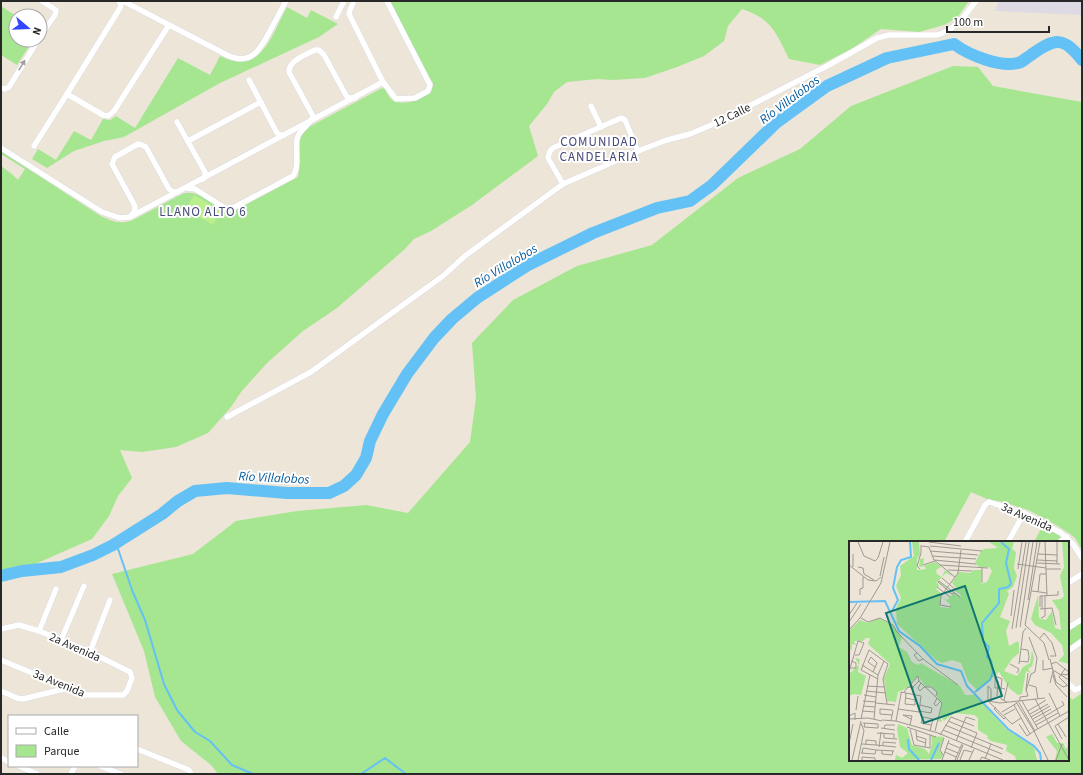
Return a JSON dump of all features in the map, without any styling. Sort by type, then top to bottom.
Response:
[{"type":"street","points":[[42,1],[56,10],[55,15],[48,25]]},
{"type":"street","points":[[34,146],[120,8],[121,5],[119,1]]},
{"type":"street","points":[[123,1],[230,57],[243,58],[251,56],[259,50],[286,1]]},
{"type":"street","points":[[336,17],[344,1]]},
{"type":"street","points":[[354,1],[349,14],[383,82],[393,97],[398,99],[415,98],[428,91],[430,87],[429,83],[387,1]]},
{"type":"street","name":"12 Calle","points":[[227,417],[311,372],[425,290],[465,256],[563,184],[638,151],[667,140],[690,134],[716,123],[829,65],[877,38],[889,35],[937,35],[945,33],[959,23],[976,1]]},
{"type":"street","points":[[67,94],[103,115],[111,115],[169,25]]},
{"type":"street","points":[[1,88],[5,89],[9,87],[33,48]]},
{"type":"street","points":[[130,217],[134,213],[135,206],[112,166],[112,162],[115,156],[138,144],[142,144],[146,147],[169,189],[174,192],[195,189],[225,208],[231,209],[291,178],[295,174],[296,169],[298,136],[306,124],[311,120],[313,114],[289,72],[289,68],[292,63],[314,50],[319,50],[324,54],[347,96],[356,98]]},
{"type":"street","points":[[249,80],[277,132],[280,135],[285,135]]},
{"type":"street","points":[[1,148],[102,212],[120,218],[130,217],[356,98],[383,82]]},
{"type":"street","points":[[188,141],[261,102]]},
{"type":"street","points":[[591,106],[601,127]]},
{"type":"street","points":[[563,184],[548,158],[550,151],[553,148],[621,118],[624,119],[638,151]]},
{"type":"street","points":[[178,122],[205,172],[205,177],[202,180]]},
{"type":"street","name":"3a Avenida","points":[[966,541],[985,505],[988,502],[991,502],[1024,513],[1061,533],[1073,544],[1082,558]]},
{"type":"street","points":[[1009,541],[1024,513]]},
{"type":"street","points":[[1061,541],[1067,537]]},
{"type":"street","points":[[1069,582],[1082,574]]},
{"type":"street","points":[[61,640],[84,586]]},
{"type":"street","points":[[39,631],[56,589]]},
{"type":"street","points":[[90,652],[110,600]]},
{"type":"street","points":[[1069,627],[1082,619]]},
{"type":"street","name":"2a Avenida","points":[[1,630],[19,625],[39,631],[90,652],[132,673],[132,678],[127,691],[125,694],[120,696]]},
{"type":"street","points":[[1069,650],[1082,641]]},
{"type":"street","name":"3a Avenida","points":[[1,660],[85,695],[120,696]]},
{"type":"street","points":[[1069,684],[1074,689],[1080,689]]},
{"type":"street","points":[[1,691],[16,698],[22,699],[69,688]]},
{"type":"street","points":[[138,749],[190,772]]},
{"type":"street","points":[[21,767],[37,774]]},
{"type":"street","points":[[103,767],[121,774]]},
{"type":"shaded area","points":[[999,1],[1082,1],[1082,15],[995,11]]},
{"type":"green space","points":[[389,1],[969,1],[957,18],[944,25],[919,32],[881,29],[853,48],[820,65],[789,59],[776,34],[767,22],[760,17],[742,9],[728,26],[724,41],[704,56],[645,78],[612,80],[597,79],[567,82],[554,92],[547,104],[529,126],[538,156],[472,205],[431,231],[414,239],[405,249],[337,308],[303,331],[267,363],[208,433],[176,447],[142,452],[120,450],[132,478],[118,496],[109,516],[92,539],[33,565],[1,570],[1,166],[18,180],[25,169],[1,154],[1,151],[99,215],[116,222],[133,220],[182,194],[188,193],[200,195],[226,212],[232,212],[298,177],[300,140],[307,128],[382,88],[385,89],[392,100],[404,103],[420,99],[432,90],[433,83]]},
{"type":"green space","points":[[1,6],[8,11],[8,48],[28,48],[17,65],[1,55]]},
{"type":"green space","points":[[287,7],[307,18],[311,10],[338,24],[319,37],[220,83],[124,137],[104,141],[74,151],[47,168],[32,159],[38,149],[56,160],[74,131],[91,140],[103,119],[110,120],[116,116],[135,128],[178,58],[210,75],[220,56],[234,61],[246,61],[255,57],[270,41]]},
{"type":"green space","points":[[953,66],[978,67],[993,86],[1082,102],[1082,550],[1075,538],[1051,522],[1028,510],[1003,502],[987,499],[971,492],[945,541],[849,541],[849,761],[1069,761],[1069,695],[1072,700],[1082,693],[1082,774],[218,774],[211,765],[181,741],[155,697],[144,651],[112,574],[193,554],[236,521],[297,511],[366,505],[408,513],[470,442],[476,398],[472,343],[513,300],[577,266],[652,245],[738,178],[800,149],[851,106]]},
{"type":"green space","points":[[194,195],[221,211],[213,225],[186,209]]},
{"type":"green space","points":[[1042,527],[1061,537],[1056,541],[1035,541]]},
{"type":"green space","points":[[1082,619],[1082,641],[1069,650],[1069,627]]},
{"type":"waterway","name":"Río Villalobos","points":[[1,576],[22,571],[61,567],[93,555],[113,545],[195,491],[227,488],[287,493],[329,493],[344,486],[356,475],[366,458],[370,441],[383,414],[407,374],[434,338],[452,319],[477,298],[528,265],[593,233],[657,208],[690,201],[712,185],[776,123],[827,86],[887,58],[954,44],[986,60],[1013,64],[1021,62],[1046,45],[1058,42],[1064,43],[1082,60]]},
{"type":"waterway","points":[[116,543],[132,590],[145,620],[164,684],[177,710],[195,732],[210,741],[232,765],[253,774]]},
{"type":"waterway","points":[[361,774],[385,758],[406,774]]},
{"type":"waterway","points":[[535,774],[543,774]]},
{"type":"district","name":"COMUNIDAD CANDELARIA","points":[[599,148]]},
{"type":"district","name":"LLANO ALTO 6","points":[[203,211]]}]
